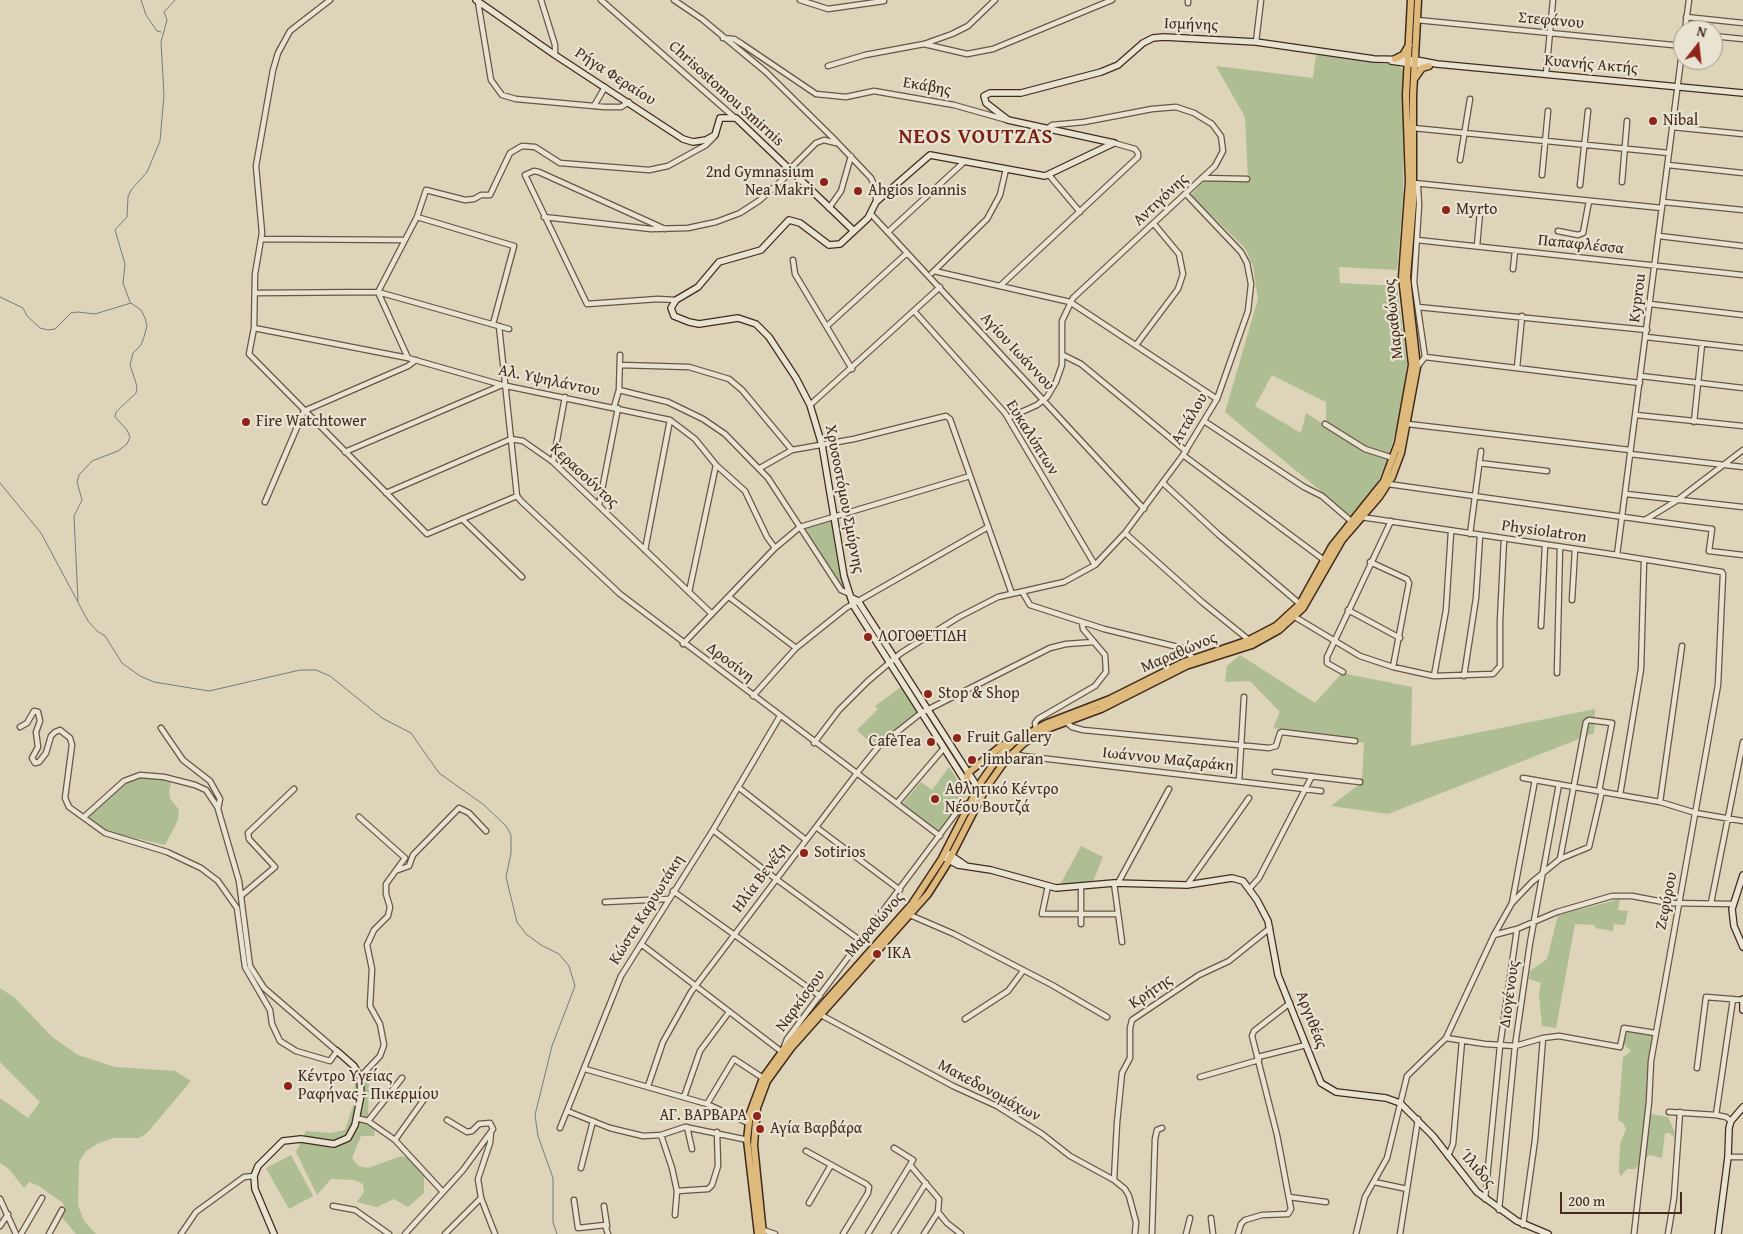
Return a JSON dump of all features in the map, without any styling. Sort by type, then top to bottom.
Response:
[{"type":"main road","name":"Μαραθώνος","points":[[751,1139],[757,1108],[768,1081],[780,1062],[928,894],[982,795],[993,777],[1012,753],[1036,734],[1113,703],[1186,666],[1258,642],[1272,635],[1295,617],[1313,592],[1342,540],[1388,484],[1399,461],[1408,424],[1417,368],[1407,277],[1414,183],[1414,82],[1409,44],[1411,0]]},
{"type":"main road","name":"Μαραθώνος","points":[[762,1233],[748,1123],[763,1078],[782,1052],[906,912],[948,856],[970,803],[999,756],[1020,738],[1036,729],[1110,699],[1193,658],[1249,640],[1276,626],[1300,604],[1324,560],[1351,522],[1375,493],[1393,458],[1410,388],[1412,365],[1402,277],[1409,182],[1406,102],[1418,0]]},
{"type":"main road","points":[[1395,59],[1403,55],[1409,44]]},
{"type":"main road","points":[[1414,82],[1420,69],[1429,66]]},
{"type":"main road","points":[[966,782],[968,773],[1006,743],[1020,738]]},
{"type":"street","points":[[330,0],[310,13],[290,32],[278,53],[273,70],[256,166],[261,239],[255,274],[256,328],[249,354],[426,534],[517,496],[499,326]]},
{"type":"street","points":[[541,0],[555,45],[555,55]]},
{"type":"street","name":"Chrisostomou Smirnis","points":[[601,0],[736,118],[854,231]]},
{"type":"street","points":[[665,229],[539,172],[534,171],[525,175],[587,304],[658,299],[676,300],[693,291],[719,262],[761,250],[789,220],[800,223],[832,246],[840,244],[871,214],[877,194],[872,178],[766,72],[702,19],[674,0]]},
{"type":"street","points":[[800,0],[828,9],[884,0]]},
{"type":"street","points":[[828,66],[865,55],[924,44],[968,26],[995,0]]},
{"type":"street","points":[[924,44],[960,53],[974,53],[993,49],[1112,0]]},
{"type":"street","points":[[1256,42],[1261,0]]},
{"type":"street","points":[[1546,74],[1553,0]]},
{"type":"street","points":[[1686,20],[1688,0]]},
{"type":"street","points":[[477,1],[491,80],[502,95],[516,99],[594,106],[621,107],[629,102]]},
{"type":"street","name":"Ρήγα Φεραίου","points":[[477,1],[555,55],[687,140],[700,141],[715,135]]},
{"type":"street","points":[[1686,17],[1743,23]]},
{"type":"street","name":"Στεφάνου","points":[[1417,20],[1549,34],[1673,44]]},
{"type":"street","name":"Ισμήνης","points":[[1008,120],[986,103],[983,98],[985,94],[1021,93],[1101,72],[1118,65],[1143,43],[1153,38],[1181,37],[1256,42],[1387,60]]},
{"type":"street","points":[[1723,37],[1743,39]]},
{"type":"street","name":"Εκάβης","points":[[723,38],[742,44],[816,94],[846,97],[874,91],[954,105],[1008,120],[1135,149],[1138,157],[1080,212]]},
{"type":"street","points":[[1387,60],[1395,59],[1412,62]]},
{"type":"street","points":[[1387,60],[1412,62]]},
{"type":"street","name":"Κυανής Ακτής","points":[[1412,62],[1429,66],[1437,64]]},
{"type":"street","name":"Κυανής Ακτής","points":[[1412,62],[1743,93]]},
{"type":"street","name":"Kyprou","points":[[1617,555],[1680,70]]},
{"type":"street","points":[[594,106],[605,87]]},
{"type":"street","points":[[1460,160],[1470,99]]},
{"type":"street","name":"Αντιγόνης","points":[[1008,418],[1029,410],[1044,400],[1060,375],[1063,354],[1062,324],[1070,302],[1220,161],[1223,151],[1222,141],[1210,123],[1186,109],[1171,107],[1084,122],[1052,125],[1048,128]]},
{"type":"street","points":[[1542,176],[1548,111]]},
{"type":"street","points":[[1580,185],[1588,111]]},
{"type":"street","points":[[378,292],[418,217],[426,190],[470,200],[480,195],[490,195],[507,158],[518,147],[532,146],[560,163],[583,166],[660,169],[706,145],[715,135],[720,118],[736,118]]},
{"type":"street","points":[[1622,182],[1627,121]]},
{"type":"street","points":[[1672,127],[1743,134]]},
{"type":"street","points":[[1413,128],[1669,152]]},
{"type":"street","points":[[544,216],[651,230],[688,228],[721,221],[740,214],[760,200],[820,141],[828,140],[839,144]]},
{"type":"street","points":[[876,202],[930,155],[1050,176],[1114,143]]},
{"type":"street","points":[[829,208],[841,191],[851,156]]},
{"type":"street","points":[[888,232],[965,162]]},
{"type":"street","points":[[1668,166],[1743,173]]},
{"type":"street","points":[[930,276],[987,219],[1000,195],[1006,169]]},
{"type":"street","points":[[1000,286],[1080,212],[1050,176]]},
{"type":"street","points":[[1202,178],[1246,179]]},
{"type":"street","points":[[1414,183],[1418,187],[1419,196],[1414,282],[1426,357],[1417,368]]},
{"type":"street","points":[[1414,183],[1662,208]]},
{"type":"street","name":"Αττάλου","points":[[814,742],[845,703],[889,663],[959,617],[998,597],[1023,593],[1071,580],[1095,565],[1125,534],[1184,453],[1217,399],[1248,311],[1251,280],[1242,252],[1186,194]]},
{"type":"street","points":[[1558,231],[1578,235],[1583,233],[1589,202]]},
{"type":"street","points":[[1663,202],[1743,210]]},
{"type":"street","points":[[1477,246],[1480,212]]},
{"type":"street","name":"Αγίου Ιωάννου","points":[[871,214],[1144,508]]},
{"type":"street","points":[[418,217],[514,246],[492,324]]},
{"type":"street","points":[[1136,346],[1178,289],[1183,274],[1179,254],[1154,224]]},
{"type":"street","points":[[1659,236],[1743,246]]},
{"type":"street","points":[[261,239],[405,240]]},
{"type":"street","name":"Παπαφλέσσα","points":[[1417,240],[1743,275]]},
{"type":"street","points":[[1513,269],[1515,250]]},
{"type":"street","points":[[827,326],[908,253]]},
{"type":"street","points":[[793,260],[794,274],[852,368]]},
{"type":"street","points":[[934,271],[1070,302],[1217,399]]},
{"type":"street","points":[[810,405],[940,288]]},
{"type":"street","points":[[255,293],[378,292],[509,329]]},
{"type":"street","points":[[378,292],[408,358]]},
{"type":"street","name":"Χρυσοστόμου Σμύρνης","points":[[676,300],[671,308],[672,314],[683,320],[699,324],[738,318],[756,324],[769,337],[782,356],[810,405],[822,445],[844,576],[853,599],[889,663],[979,803]]},
{"type":"street","points":[[1650,304],[1743,315]]},
{"type":"street","points":[[1418,307],[1647,330]]},
{"type":"street","name":"Ευκαλύπτων","points":[[915,312],[1008,418],[1095,565]]},
{"type":"street","points":[[1517,368],[1522,316]]},
{"type":"street","name":"Αλ. Υψηλάντου","points":[[256,328],[408,358],[504,385],[616,407],[670,420],[695,438],[716,465],[748,495],[762,528],[775,548]]},
{"type":"street","points":[[1646,338],[1743,348]]},
{"type":"street","points":[[1694,422],[1702,344]]},
{"type":"street","points":[[1063,354],[1081,364],[1184,453],[1324,560]]},
{"type":"street","points":[[598,505],[619,390],[620,355]]},
{"type":"street","points":[[1426,357],[1640,383]]},
{"type":"street","points":[[265,502],[304,410],[408,366],[416,360]]},
{"type":"street","points":[[620,365],[689,367],[729,379],[742,390],[792,450]]},
{"type":"street","points":[[1641,376],[1743,388]]},
{"type":"street","points":[[345,452],[504,385]]},
{"type":"street","points":[[619,390],[668,402],[703,419],[725,434],[760,468],[841,590],[853,599]]},
{"type":"street","points":[[553,462],[565,397]]},
{"type":"street","points":[[1636,415],[1743,426]]},
{"type":"street","points":[[760,468],[792,450],[888,431],[940,416],[950,419],[1012,594]]},
{"type":"street","points":[[645,550],[670,420]]},
{"type":"street","points":[[1204,422],[1299,484],[1322,496],[1351,522]]},
{"type":"street","points":[[1325,424],[1361,446],[1393,458]]},
{"type":"street","points":[[1408,424],[1743,467]]},
{"type":"street","points":[[386,493],[511,439]]},
{"type":"street","name":"Κερασούντος","points":[[511,439],[523,442],[553,462],[712,614]]},
{"type":"street","points":[[1645,520],[1676,501],[1743,450]]},
{"type":"street","points":[[1470,534],[1480,451]]},
{"type":"street","points":[[1479,463],[1547,471]]},
{"type":"street","points":[[690,592],[716,465]]},
{"type":"street","points":[[683,644],[775,548],[800,526],[970,476]]},
{"type":"street","points":[[1163,483],[1219,535],[1300,604]]},
{"type":"street","points":[[1388,484],[1712,529],[1709,551],[1743,555]]},
{"type":"street","points":[[1626,494],[1743,507]]},
{"type":"street","name":"Δροσίνη","points":[[517,496],[610,586],[683,644],[940,836]]},
{"type":"street","name":"Physiolatron","points":[[1362,517],[1722,572]]},
{"type":"street","points":[[462,519],[522,577]]},
{"type":"street","points":[[1343,672],[1327,662],[1334,640],[1391,521]]},
{"type":"street","points":[[753,696],[796,648],[846,608],[853,599],[988,526]]},
{"type":"street","points":[[1434,676],[1446,610],[1451,532]]},
{"type":"street","points":[[1125,534],[1202,602],[1249,640]]},
{"type":"street","points":[[1464,676],[1476,598],[1480,536]]},
{"type":"street","points":[[1295,617],[1360,656],[1393,667],[1434,676],[1493,674],[1497,672],[1500,666],[1504,538]]},
{"type":"street","points":[[1541,626],[1545,545]]},
{"type":"street","points":[[1557,673],[1560,547]]},
{"type":"street","points":[[1572,600],[1575,550]]},
{"type":"street","points":[[1620,795],[1642,670],[1644,560]]},
{"type":"street","points":[[1370,562],[1408,580],[1400,638],[1393,667]]},
{"type":"street","name":"Ζεφύρου","points":[[1634,1234],[1655,1033],[1680,904],[1718,685],[1722,572]]},
{"type":"street","points":[[1023,593],[1030,604],[1082,622],[1182,648],[1193,658]]},
{"type":"street","points":[[728,597],[796,648]]},
{"type":"street","name":"Χρυσοστόμου Σμύρνης","points":[[853,599],[895,658],[982,795]]},
{"type":"street","points":[[1348,610],[1400,638]]},
{"type":"street","points":[[1036,729],[1035,723],[1038,719],[1082,695],[1102,680],[1106,672],[1105,655],[1083,629],[1082,622]]},
{"type":"street","name":"Ηλία Βενέζη","points":[[648,1086],[662,1042],[696,985],[857,773],[888,738],[921,713],[1050,648],[1066,644],[1094,642]]},
{"type":"street","points":[[1660,802],[1682,646]]},
{"type":"street","points":[[1239,781],[1244,697]]},
{"type":"street","points":[[20,727],[27,723],[34,711],[38,712],[40,721],[36,732],[38,747],[32,758],[35,763],[39,762],[46,753],[51,736],[55,732],[60,730],[70,738],[72,745],[65,798],[69,807],[105,833],[167,852],[202,868],[218,880],[237,908],[245,968],[270,1010],[272,1024],[280,1041],[296,1051],[330,1061],[337,1051]]},
{"type":"street","name":"Κώστα Καρυωτάκη","points":[[560,1128],[621,976],[713,830],[780,716]]},
{"type":"street","points":[[1356,1234],[1365,1197],[1387,1158],[1410,1070],[1446,1038],[1494,935],[1512,903],[1560,859],[1589,847],[1612,723],[1590,720],[1586,722],[1560,859]]},
{"type":"street","points":[[1066,722],[1072,727],[1083,730],[1274,748],[1282,732],[1356,740]]},
{"type":"street","points":[[161,728],[183,760],[210,781],[220,799],[218,809]]},
{"type":"street","points":[[1711,903],[1743,742]]},
{"type":"street","points":[[897,803],[944,748]]},
{"type":"street","name":"Ιωάννου Μαζαράκη","points":[[1012,753],[1023,756],[1320,791]]},
{"type":"street","points":[[1275,772],[1360,782]]},
{"type":"street","points":[[84,817],[124,781],[140,775],[164,778],[206,790],[218,809],[242,895],[247,956],[255,977],[264,988],[354,1066],[360,1078],[361,1095],[352,1132],[340,1143],[329,1144],[301,1139],[283,1141],[264,1158],[254,1176],[255,1189],[274,1234]]},
{"type":"street","points":[[948,856],[965,865],[1048,886],[1081,887],[1116,883],[1187,885],[1232,878],[1243,881],[1250,888],[1259,878],[1312,776]]},
{"type":"street","points":[[1523,778],[1660,802],[1696,813],[1743,821]]},
{"type":"street","points":[[1512,903],[1535,780]]},
{"type":"street","name":"Διογένους","points":[[1499,1210],[1515,1046],[1534,922],[1560,784]]},
{"type":"street","points":[[738,787],[806,840]]},
{"type":"street","points":[[242,895],[275,867],[249,839],[248,833],[294,789]]},
{"type":"street","points":[[1122,942],[1116,883],[1169,789]]},
{"type":"street","points":[[1187,885],[1249,798]]},
{"type":"street","name":"Ναρκίσσου","points":[[782,1052],[787,1039],[962,805],[970,803]]},
{"type":"street","points":[[398,870],[408,866],[413,855],[459,808],[469,813],[486,831]]},
{"type":"street","points":[[359,817],[405,858],[398,870],[389,879],[385,889],[390,908],[389,914],[370,937],[367,945],[372,969],[370,1006],[382,1030],[384,1049],[360,1078]]},
{"type":"street","points":[[816,827],[900,890]]},
{"type":"street","points":[[713,830],[861,941]]},
{"type":"street","points":[[1743,875],[1733,904],[1734,926],[1743,947]]},
{"type":"street","points":[[1048,886],[1042,914],[1118,914]]},
{"type":"street","points":[[1081,887],[1081,924]]},
{"type":"street","name":"Αργιθέας","points":[[1250,888],[1265,914],[1270,928],[1278,975],[1318,1075],[1327,1089],[1342,1093],[1386,1098],[1400,1103]]},
{"type":"street","points":[[673,891],[820,996]]},
{"type":"street","points":[[1494,935],[1517,929],[1557,912],[1612,896],[1632,896],[1680,904],[1733,904]]},
{"type":"street","points":[[605,902],[668,899]]},
{"type":"street","points":[[910,915],[954,934],[1060,989],[1107,1017]]},
{"type":"street","name":"Κρήτης","points":[[1114,1180],[1116,1123],[1122,1073],[1130,1058],[1130,1028],[1132,1020],[1199,975],[1229,961],[1270,928]]},
{"type":"street","points":[[1485,1199],[1500,1046],[1517,929]]},
{"type":"street","points":[[641,944],[782,1052]]},
{"type":"street","points":[[965,1019],[1008,990],[1023,971]]},
{"type":"street","points":[[1696,1068],[1706,997],[1743,1000],[1743,1010]]},
{"type":"street","points":[[1716,1115],[1734,999]]},
{"type":"street","points":[[1238,1234],[1241,1224],[1245,1220],[1262,1215],[1288,1214],[1291,1209],[1252,1033],[1290,1003]]},
{"type":"street","points":[[684,1097],[700,1050],[729,1012]]},
{"type":"street","name":"Μακεδονομάχων","points":[[821,1015],[952,1086],[998,1106],[1042,1134],[1070,1156],[1114,1180],[1130,1196],[1136,1222],[1135,1234]]},
{"type":"street","points":[[1446,1038],[1500,1046],[1515,1046],[1543,1038],[1559,1036],[1620,1047],[1624,1028],[1655,1033]]},
{"type":"street","points":[[1523,1225],[1535,1140],[1543,1038]]},
{"type":"street","points":[[1448,1156],[1453,1144],[1462,1041]]},
{"type":"street","points":[[1200,1077],[1306,1045]]},
{"type":"street","points":[[706,1104],[734,1058],[763,1078]]},
{"type":"street","points":[[585,1069],[706,1104],[748,1123]]},
{"type":"street","points":[[368,1120],[402,1078]]},
{"type":"street","points":[[395,1140],[425,1098]]},
{"type":"street","name":"Ίλιδος","points":[[1400,1103],[1418,1119],[1471,1186],[1485,1199],[1523,1225],[1538,1232],[1548,1234]]},
{"type":"street","points":[[1718,1234],[1731,1121],[1743,1107]]},
{"type":"street","points":[[567,1111],[592,1121],[643,1136],[661,1135],[687,1127],[751,1139]]},
{"type":"street","points":[[1669,1112],[1716,1115],[1726,1117],[1731,1121]]},
{"type":"street","points":[[1668,1234],[1674,1198],[1680,1112]]},
{"type":"street","points":[[356,1118],[368,1120],[395,1140],[443,1192]]},
{"type":"street","points":[[1400,1234],[1418,1119]]},
{"type":"street","points":[[447,1120],[467,1132],[472,1131],[479,1124],[490,1123],[493,1126],[490,1144],[478,1179],[481,1198],[495,1234]]},
{"type":"street","points":[[581,1168],[592,1121]]},
{"type":"street","points":[[687,1127],[692,1149]]},
{"type":"street","points":[[1152,1234],[1155,1139],[1157,1130],[1162,1128]]},
{"type":"street","points":[[405,1234],[443,1192],[491,1132]]},
{"type":"street","points":[[677,1191],[708,1189],[712,1185],[718,1166],[717,1132]]},
{"type":"street","points":[[661,1135],[672,1168],[677,1191],[675,1215]]},
{"type":"street","points":[[868,1234],[913,1160],[894,1148]]},
{"type":"street","points":[[806,1151],[866,1184],[869,1188],[868,1193],[843,1234]]},
{"type":"street","points":[[1728,1157],[1743,1157]]},
{"type":"street","points":[[809,1203],[831,1165]]},
{"type":"street","points":[[910,1165],[939,1199],[938,1212],[924,1234]]},
{"type":"street","points":[[181,1234],[196,1212],[244,1178],[254,1176]]},
{"type":"street","points":[[1374,1182],[1407,1190]]},
{"type":"street","points":[[894,1234],[926,1183]]},
{"type":"street","points":[[22,1234],[42,1198]]},
{"type":"street","points":[[445,1234],[481,1198]]},
{"type":"street","points":[[1289,1198],[1326,1202]]},
{"type":"street","points":[[0,1199],[16,1234]]},
{"type":"street","points":[[574,1200],[578,1228],[604,1225],[608,1227]]},
{"type":"street","points":[[332,1206],[354,1210],[389,1234]]},
{"type":"street","points":[[604,1206],[608,1234]]},
{"type":"street","points":[[49,1234],[62,1210]]},
{"type":"street","points":[[938,1212],[947,1223],[961,1234]]},
{"type":"street","points":[[0,1226],[8,1214]]},
{"type":"street","points":[[1186,1234],[1190,1218]]},
{"type":"street","points":[[1211,1218],[1213,1234]]},
{"type":"street","points":[[762,1233],[775,1234]]},
{"type":"green space","points":[[1316,55],[1399,66],[1404,71],[1403,200],[1397,270],[1339,267],[1340,283],[1397,286],[1407,365],[1401,412],[1389,455],[1365,448],[1326,423],[1326,402],[1272,375],[1255,406],[1301,433],[1306,413],[1356,445],[1389,458],[1374,489],[1351,516],[1225,412],[1258,299],[1253,266],[1245,248],[1191,195],[1204,181],[1248,181],[1245,117],[1216,66],[1313,78]]},
{"type":"green space","points":[[831,520],[843,589],[803,526]]},
{"type":"green space","points":[[1240,655],[1315,703],[1342,673],[1412,687],[1411,746],[1595,709],[1594,733],[1388,814],[1331,806],[1362,782],[1364,743],[1273,728],[1280,712],[1250,681],[1225,682],[1227,666]]},
{"type":"green space","points":[[901,687],[918,712],[875,747],[857,730],[878,709],[875,706]]},
{"type":"green space","name":"Αθλητικό Κέντρο Νέου Βουτζά","points":[[949,767],[967,794],[939,832],[902,804],[921,782],[932,790]]},
{"type":"green space","points":[[141,776],[162,778],[171,784],[169,790],[170,798],[179,810],[178,820],[165,845],[113,833],[102,828],[88,816],[124,783]]},
{"type":"green space","points":[[1081,846],[1103,857],[1094,879],[1090,883],[1060,885]]},
{"type":"green space","points":[[1620,899],[1618,910],[1628,911],[1625,925],[1614,924],[1613,931],[1595,928],[1595,925],[1575,924],[1556,1028],[1542,1026],[1539,995],[1541,983],[1529,979],[1530,971],[1547,959],[1558,915]]},
{"type":"green space","points":[[0,988],[15,998],[52,1037],[78,1055],[115,1067],[175,1071],[191,1081],[147,1133],[139,1138],[113,1138],[97,1144],[86,1151],[79,1162],[78,1205],[84,1221],[96,1234],[76,1234],[61,1216],[65,1210],[63,1203],[39,1186],[29,1182],[24,1188],[9,1169],[0,1163],[0,1098],[28,1118],[40,1102],[0,1062]]},
{"type":"green space","points":[[1626,1032],[1653,1035],[1645,1113],[1668,1117],[1675,1133],[1673,1137],[1670,1133],[1665,1133],[1662,1158],[1649,1155],[1635,1169],[1627,1169],[1621,1176],[1619,1172],[1620,1144],[1626,1129],[1623,1123],[1618,1120],[1623,1057],[1631,1051],[1623,1044]]},
{"type":"green space","points":[[366,1074],[369,1084],[368,1120],[375,1125],[374,1136],[361,1136],[352,1158],[358,1166],[368,1168],[401,1156],[410,1158],[424,1172],[424,1193],[408,1207],[394,1199],[377,1207],[357,1202],[364,1192],[363,1184],[354,1180],[331,1179],[317,1195],[296,1152],[306,1131],[331,1133],[345,1130],[354,1103],[355,1079]]},
{"type":"green space","points":[[291,1155],[313,1196],[289,1209],[266,1168]]},
{"type":"waterway","points":[[141,0],[146,15],[157,31],[161,32]]},
{"type":"waterway","points":[[130,302],[123,283],[125,264],[115,230],[127,217],[128,197],[131,190],[147,172],[160,141],[164,95],[161,42],[167,20],[164,12],[175,0]]},
{"type":"waterway","points":[[0,297],[23,308],[27,316],[40,328],[48,330],[55,329],[71,313],[95,314],[131,303],[141,310],[145,318],[147,326],[144,337],[141,345],[133,353],[130,365],[137,386],[136,393],[116,412],[115,417],[127,430],[130,437],[127,444],[118,451],[92,461],[79,475],[77,482],[82,500],[74,516],[78,601]]},
{"type":"waterway","points":[[0,483],[41,533],[88,621],[97,631],[105,636],[122,663],[140,676],[154,682],[209,691],[300,670],[316,670],[330,676],[382,718],[411,733],[439,773],[484,805],[506,826],[511,835],[511,853],[506,877],[517,922],[526,934],[541,945],[559,954],[569,966],[575,986],[552,1046],[535,1115],[538,1136],[553,1178],[553,1222],[557,1234]]},
{"type":"place","name":"Nibal","points":[[1653,121]]},
{"type":"place","name":"2nd Gymnasium Nea Makri","points":[[824,182]]},
{"type":"place","name":"Ahgios Ioannis","points":[[858,191]]},
{"type":"place","name":"Myrto","points":[[1446,210]]},
{"type":"place","name":"Fire Watchtower","points":[[246,422]]},
{"type":"place","name":"ΛΟΓΟΘΕΤΙΔΗ","points":[[868,637]]},
{"type":"place","name":"Stop & Shop","points":[[928,694]]},
{"type":"place","name":"Fruit Gallery","points":[[957,738]]},
{"type":"place","name":"CafèTea","points":[[931,742]]},
{"type":"place","name":"Jimbaran","points":[[972,760]]},
{"type":"place","name":"Αθλητικό Κέντρο Νέου Βουτζά","points":[[935,799]]},
{"type":"place","name":"Sotirios","points":[[804,853]]},
{"type":"place","name":"ΙΚΑ","points":[[877,954]]},
{"type":"place","name":"Κέντρο Υγείας Ραφήνας - Πικερμίου","points":[[288,1086]]},
{"type":"place","name":"ΑΓ. ΒΑΡΒΑΡΑ","points":[[757,1116]]},
{"type":"place","name":"Αγία Βαρβάρα","points":[[760,1129]]},
{"type":"district","name":"NEOS VOUTZAS","points":[[976,138]]}]
